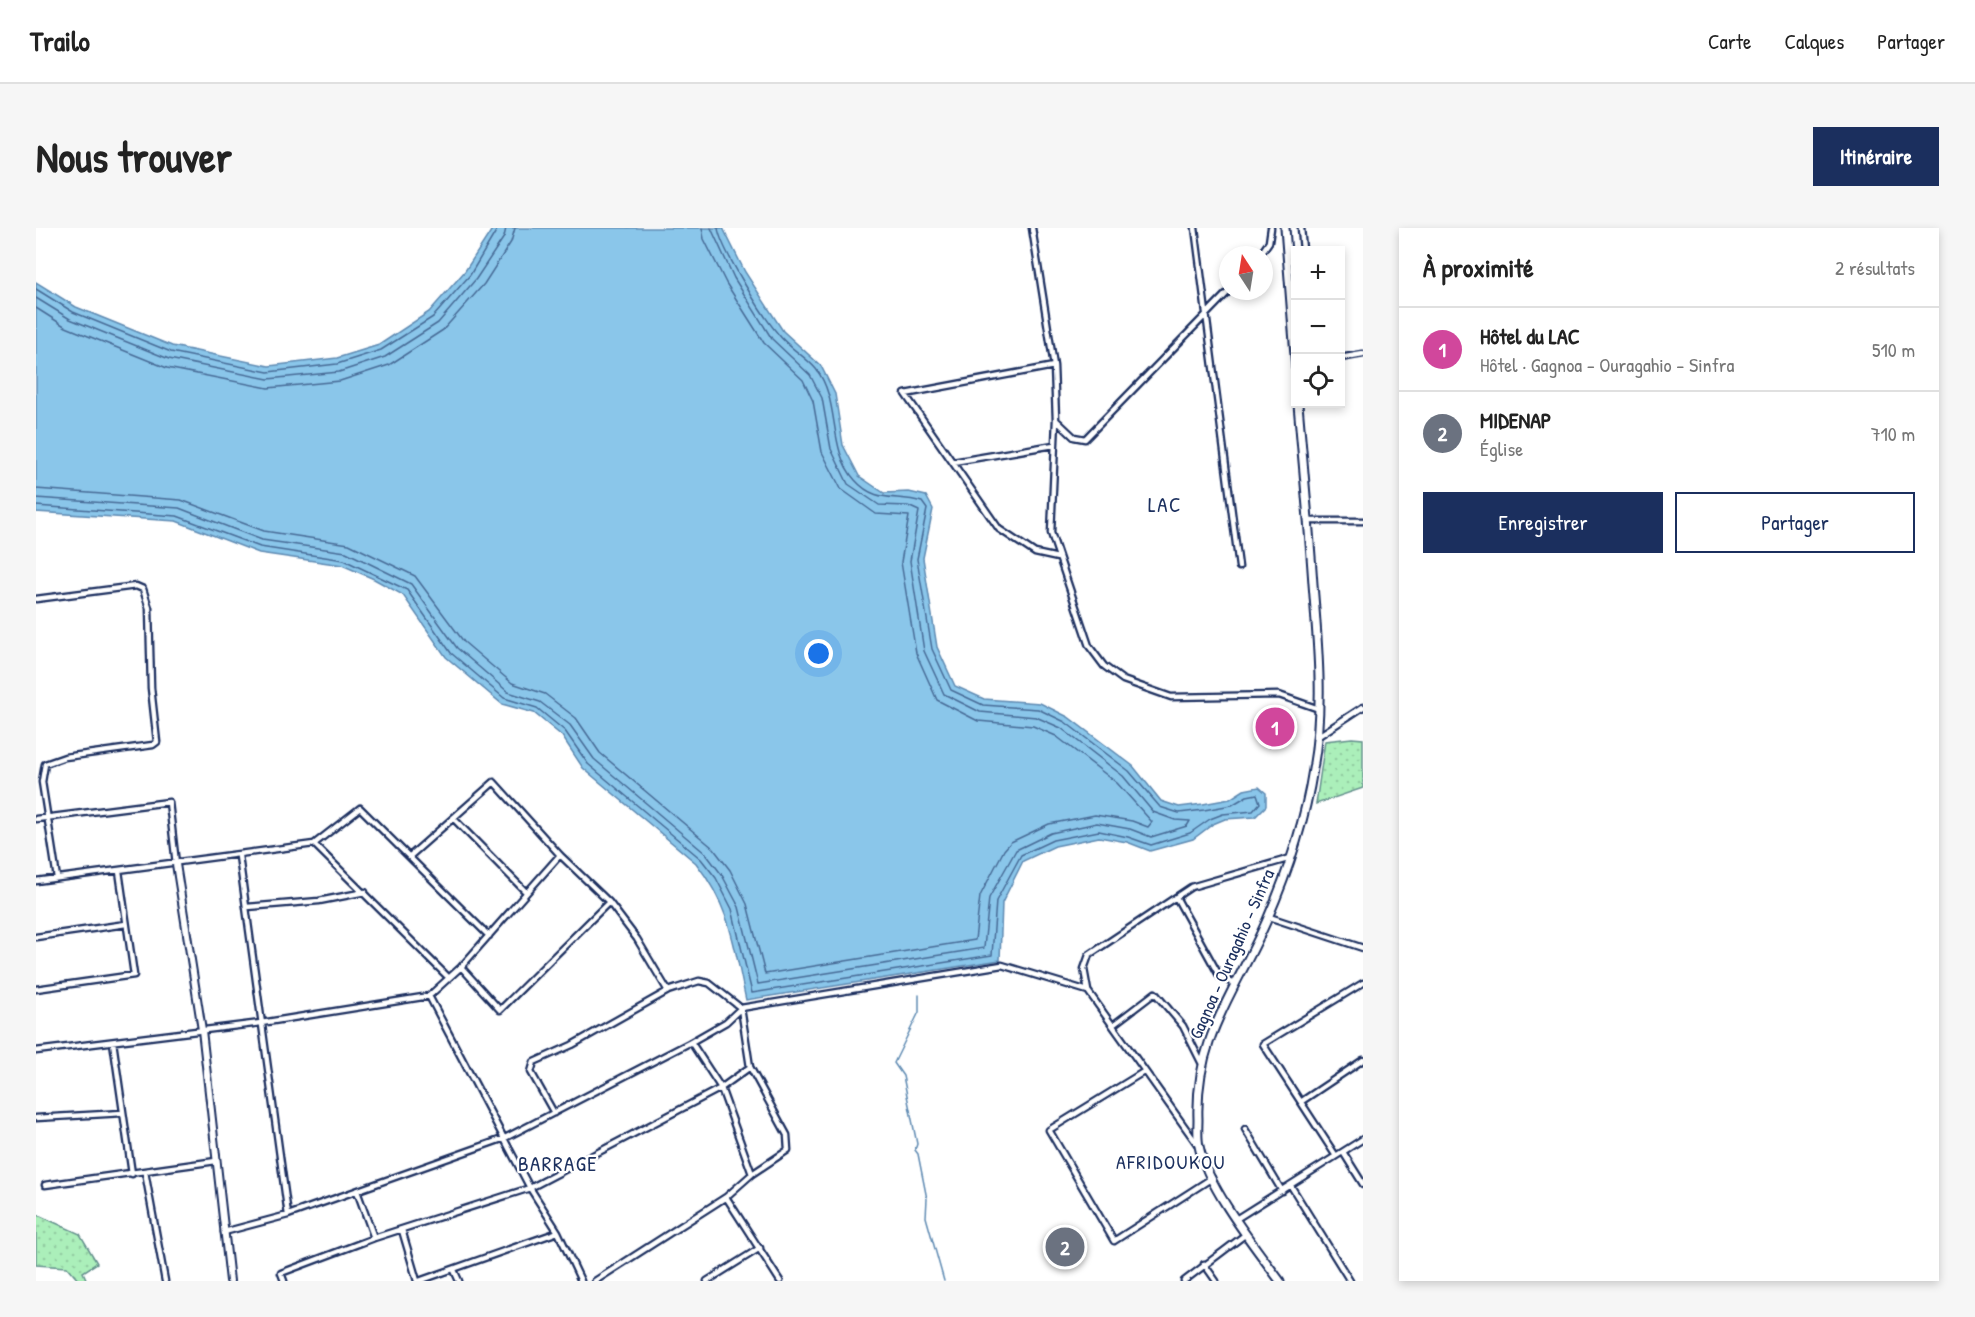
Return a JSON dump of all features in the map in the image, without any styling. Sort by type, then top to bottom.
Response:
[{"type":"main road","points":[[1286,228],[1295,354]]},
{"type":"main road","name":"Gagnoa - Ouragahio - Sinfra","points":[[1280,1281],[1236,1220],[1212,1178],[1199,1147],[1197,1097],[1201,1062],[1215,1024],[1269,917],[1291,858],[1306,809],[1317,737],[1319,655],[1298,408]]},
{"type":"street","points":[[1032,228],[1054,366],[1056,420],[1051,526],[1058,558],[1089,646],[1104,666],[1123,680],[1171,697],[1279,695],[1319,709]]},
{"type":"street","points":[[1195,228],[1239,567]]},
{"type":"street","points":[[1267,246],[1271,228]]},
{"type":"street","points":[[1301,228],[1303,246]]},
{"type":"street","points":[[1056,420],[1074,437],[1085,439],[1221,300]]},
{"type":"street","points":[[1345,357],[1363,354]]},
{"type":"street","points":[[1054,366],[905,394],[999,529],[1035,553],[1058,558]]},
{"type":"street","points":[[952,462],[1054,445]]},
{"type":"street","points":[[1308,521],[1363,522]]},
{"type":"street","points":[[36,599],[136,586],[143,590],[149,608],[151,688],[158,734],[157,742],[153,745],[65,757],[45,764],[42,773],[57,878]]},
{"type":"street","points":[[1317,737],[1363,706]]},
{"type":"street","points":[[410,856],[494,782],[560,855],[609,902],[637,939],[668,991]]},
{"type":"street","points":[[36,819],[169,802],[202,1030],[230,1281]]},
{"type":"street","points":[[36,881],[239,856],[314,844],[360,808],[489,936]]},
{"type":"street","points":[[453,818],[526,892]]},
{"type":"street","points":[[314,844],[449,978]]},
{"type":"street","points":[[36,1051],[261,1023],[429,996],[461,967],[560,855]]},
{"type":"street","points":[[239,856],[288,1215]]},
{"type":"street","points":[[1199,1147],[1088,991],[1084,969],[1089,955],[1191,887],[1291,858]]},
{"type":"street","points":[[36,989],[134,975],[119,871]]},
{"type":"street","points":[[247,907],[319,901],[364,892]]},
{"type":"street","points":[[1176,897],[1220,977],[1235,985]]},
{"type":"street","points":[[461,967],[500,1010],[609,902]]},
{"type":"street","points":[[1269,917],[1363,948]]},
{"type":"street","points":[[36,937],[126,924]]},
{"type":"street","points":[[224,1232],[288,1215],[505,1138],[692,1042],[726,1022],[741,1008],[1002,965],[1088,991]]},
{"type":"street","points":[[554,1113],[531,1072],[531,1065],[668,991],[705,981],[741,1008],[750,1067],[787,1135],[788,1150],[752,1174],[726,1197],[595,1281]]},
{"type":"street","points":[[1336,1156],[1263,1044],[1363,983]]},
{"type":"street","points":[[1113,1025],[1155,993],[1183,1026],[1201,1062]]},
{"type":"street","points":[[429,996],[530,1188],[558,1232],[581,1281]]},
{"type":"street","points":[[113,1041],[132,1174]]},
{"type":"street","points":[[692,1042],[721,1088],[752,1174]]},
{"type":"street","points":[[1302,1101],[1363,1060]]},
{"type":"street","points":[[284,1281],[281,1273],[374,1238],[530,1188],[721,1088],[750,1067]]},
{"type":"street","points":[[1145,1071],[1049,1130],[1114,1241],[1212,1178]]},
{"type":"street","points":[[36,1118],[123,1113]]},
{"type":"street","points":[[1245,1130],[1282,1191]]},
{"type":"street","points":[[1236,1220],[1363,1139]]},
{"type":"street","points":[[1343,1152],[1363,1184]]},
{"type":"street","points":[[45,1185],[216,1161]]},
{"type":"street","points":[[145,1172],[165,1281]]},
{"type":"street","points":[[1291,1186],[1350,1281]]},
{"type":"street","points":[[357,1191],[374,1238]]},
{"type":"street","points":[[726,1197],[780,1281]]},
{"type":"street","points":[[402,1230],[418,1281],[558,1232]]},
{"type":"street","points":[[1184,1281],[1246,1234]]},
{"type":"street","points":[[707,1281],[760,1248]]},
{"type":"street","points":[[1204,1264],[1216,1281]]},
{"type":"street","points":[[454,1270],[459,1281]]},
{"type":"green space","points":[[1363,739],[1363,788],[1316,804],[1325,741]]},
{"type":"green space","points":[[36,1214],[80,1234],[97,1263],[83,1272],[87,1281],[79,1281],[67,1267],[36,1265]]},
{"type":"water","points":[[493,228],[723,228],[745,272],[783,331],[821,366],[835,394],[843,445],[859,476],[884,493],[909,492],[926,496],[933,509],[923,558],[937,647],[955,686],[984,699],[1040,703],[1068,717],[1133,766],[1161,801],[1179,807],[1203,804],[1230,799],[1244,790],[1259,787],[1266,793],[1266,806],[1255,817],[1225,819],[1213,824],[1193,839],[1150,851],[1127,842],[1099,837],[1055,846],[1023,861],[1002,903],[1000,960],[746,1000],[730,928],[717,896],[696,863],[583,768],[562,736],[534,713],[502,704],[446,657],[403,595],[342,565],[259,553],[176,521],[36,512],[36,282],[76,307],[172,346],[269,366],[337,358],[379,345],[429,312],[465,271]]},
{"type":"waterway","points":[[919,995],[919,1012],[894,1063],[903,1076],[917,1144],[915,1150],[918,1154],[927,1199],[926,1217],[944,1281]]},
{"type":"place","name":"Hôtel du LAC","points":[[1275,727]]},
{"type":"place","name":"MIDENAP","points":[[1065,1247]]},
{"type":"district","name":"LAC","points":[[1165,505]]},
{"type":"district","name":"AFRIDOUKOU","points":[[1171,1162]]},
{"type":"district","name":"BARRAGE","points":[[558,1164]]}]
